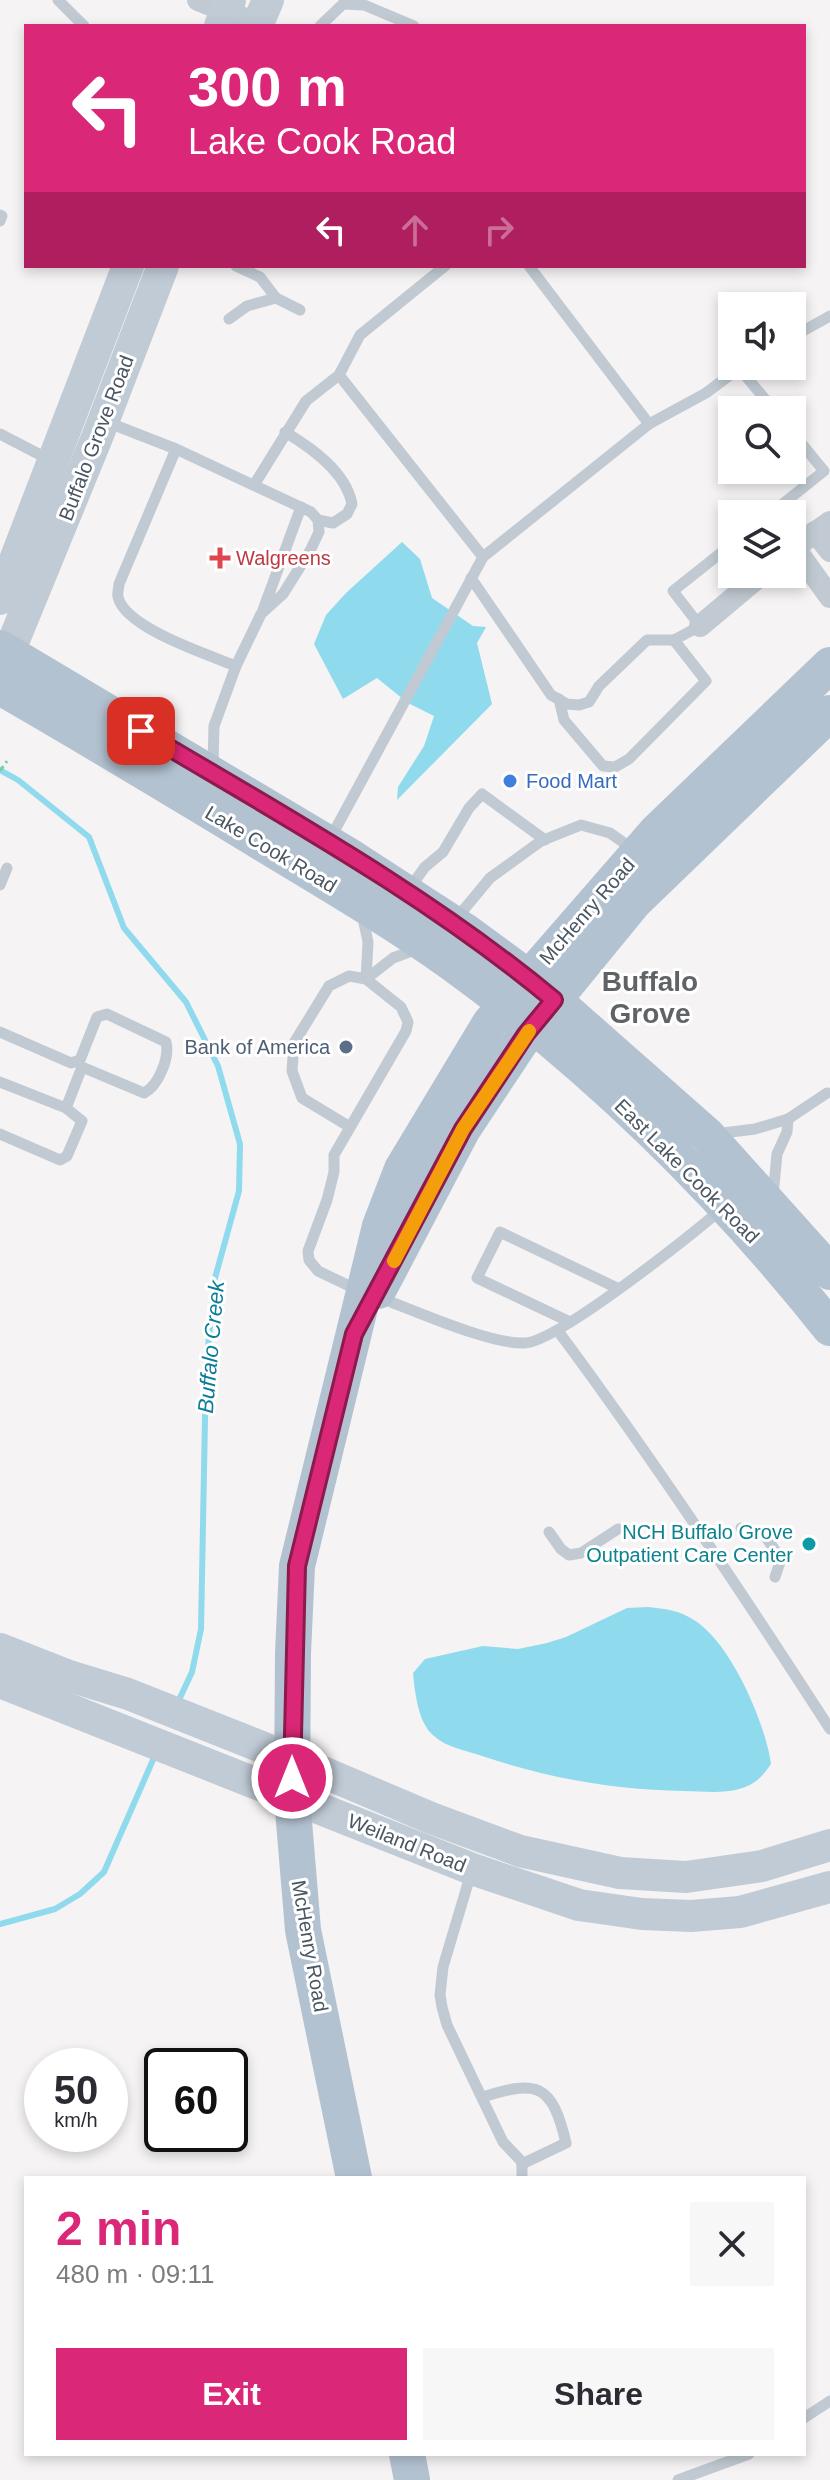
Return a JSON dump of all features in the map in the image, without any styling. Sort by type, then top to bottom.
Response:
[{"type":"main road","name":"Buffalo Grove Road","points":[[11,600],[53,462],[127,268]]},
{"type":"main road","name":"Buffalo Grove Road","points":[[11,600],[104,421],[162,268]]},
{"type":"main road","points":[[73,408],[104,421]]},
{"type":"main road","points":[[2,666],[11,600]]},
{"type":"main road","name":"McHenry Road","points":[[530,1002],[638,853],[830,665]]},
{"type":"main road","name":"Lake Cook Road","points":[[2,666],[212,774],[407,893],[453,923],[530,1002]]},
{"type":"main road","name":"Lake Cook Road","points":[[2,666],[426,946],[530,1002]]},
{"type":"main road","name":"McHenry Road","points":[[354,2176],[303,1930],[292,1798],[297,1566],[354,1334],[370,1294],[380,1226],[402,1169],[490,1023],[530,1002],[830,713]]},
{"type":"main road","name":"East Lake Cook Road","points":[[530,1002],[707,1135],[830,1272]]},
{"type":"main road","name":"East Lake Cook Road","points":[[530,1002],[726,1205],[830,1328]]},
{"type":"main road","name":"Weiland Road","points":[[0,1649],[66,1675],[128,1694],[431,1818],[520,1851],[620,1873],[686,1877],[762,1866],[830,1845]]},
{"type":"main road","name":"Weiland Road","points":[[0,1682],[472,1869],[579,1905],[642,1914],[691,1916],[740,1912],[830,1887]]},
{"type":"main road","points":[[407,2456],[412,2480]]},
{"type":"street","points":[[218,9],[262,19]]},
{"type":"street","points":[[806,539],[823,527],[830,551]]},
{"type":"street","points":[[806,565],[830,597]]},
{"type":"street","points":[[700,626],[745,588]]},
{"type":"lane","points":[[58,0],[82,24]]},
{"type":"lane","points":[[322,24],[343,4],[364,5],[409,24]]},
{"type":"lane","points":[[0,215],[0,221]]},
{"type":"lane","points":[[240,268],[260,277],[276,298],[300,310]]},
{"type":"lane","points":[[254,485],[306,401],[339,375],[360,335],[443,268]]},
{"type":"lane","points":[[531,268],[649,424]]},
{"type":"lane","points":[[229,319],[247,306],[276,298]]},
{"type":"lane","points":[[806,329],[830,316]]},
{"type":"lane","points":[[339,375],[483,557]]},
{"type":"lane","points":[[328,843],[483,557],[649,424],[724,380]]},
{"type":"lane","points":[[751,380],[763,396]]},
{"type":"lane","points":[[104,421],[176,449],[254,485],[311,512],[318,520],[319,532],[310,551],[283,594],[261,614]]},
{"type":"lane","points":[[285,432],[308,445],[349,489],[352,504],[347,514],[333,523],[318,520]]},
{"type":"lane","points":[[0,434],[53,462]]},
{"type":"lane","points":[[176,449],[119,584],[118,598],[125,609],[157,634],[236,666]]},
{"type":"lane","points":[[788,500],[824,471],[806,449]]},
{"type":"lane","points":[[212,774],[214,726],[301,507]]},
{"type":"lane","points":[[471,578],[551,695],[579,705],[589,702],[599,686],[647,640],[674,640],[700,626],[673,591],[718,555]]},
{"type":"lane","points":[[559,699],[564,720],[603,766],[615,767],[629,759],[706,681],[674,640]]},
{"type":"lane","points":[[407,893],[425,867],[443,852],[469,808],[482,794],[545,840]]},
{"type":"lane","points":[[453,923],[490,878],[545,840],[581,825],[610,833],[638,853]]},
{"type":"lane","points":[[0,885],[7,868]]},
{"type":"lane","points":[[359,901],[368,942],[366,979]]},
{"type":"lane","points":[[366,979],[393,958],[426,946]]},
{"type":"lane","points":[[350,1127],[302,1098],[292,1071],[294,1043],[329,986],[349,976],[366,979],[401,1007],[408,1022],[406,1031],[334,1155],[334,1172],[308,1251],[309,1260],[318,1271],[370,1294],[493,1339],[526,1343],[558,1331],[692,1235],[726,1205]]},
{"type":"lane","points":[[0,1032],[76,1065],[144,1093],[152,1089],[169,1052],[166,1042],[107,1014],[97,1017],[76,1065],[66,1108]]},
{"type":"lane","points":[[0,1082],[66,1108],[82,1121],[67,1156],[60,1160],[0,1134]]},
{"type":"lane","points":[[707,1135],[755,1129],[788,1119],[827,1093]]},
{"type":"lane","points":[[772,1206],[777,1154],[787,1132],[788,1119]]},
{"type":"lane","points":[[570,1322],[477,1278],[500,1232],[617,1288]]},
{"type":"lane","points":[[558,1331],[643,1448],[830,1729]]},
{"type":"lane","points":[[741,1528],[763,1533],[781,1559],[775,1577]]},
{"type":"lane","points":[[549,1532],[569,1555],[581,1553],[618,1529]]},
{"type":"lane","points":[[472,1869],[443,1967],[440,1995],[447,2025],[503,2142],[522,2164],[522,2176]]},
{"type":"lane","points":[[483,2097],[527,2086],[550,2101],[566,2143],[522,2164]]},
{"type":"lane","points":[[806,2417],[830,2401]]},
{"type":"lane","points":[[678,2480],[744,2456]]},
{"type":"path","points":[[0,771],[7,761]]},
{"type":"water","points":[[402,542],[420,559],[432,598],[473,626],[486,627],[477,643],[492,704],[397,800],[398,787],[424,746],[434,716],[408,703],[377,678],[343,699],[314,644],[326,615]]},
{"type":"water","points":[[648,1607],[677,1612],[694,1620],[721,1646],[733,1665],[754,1706],[771,1764],[754,1783],[732,1791],[712,1792],[632,1788],[580,1781],[455,1748],[439,1740],[424,1723],[418,1707],[413,1673],[425,1659],[483,1646],[518,1649],[547,1643],[627,1608]]},
{"type":"waterway","name":"Buffalo Creek","points":[[0,770],[18,780],[89,837],[124,928],[186,1002],[218,1066],[240,1144],[239,1191],[215,1278],[206,1366],[201,1629],[192,1672],[178,1702]]},
{"type":"waterway","name":"Buffalo Creek","points":[[0,1924],[55,1909],[80,1894],[104,1872],[156,1753]]},
{"type":"slow traffic","points":[[394,1261],[463,1129],[529,1031]]},
{"type":"place","name":"Walgreens","points":[[220,558]]},
{"type":"place","name":"Food Mart","points":[[510,781]]},
{"type":"place","name":"Bank of America","points":[[346,1047]]},
{"type":"place","name":"NCH Buffalo Grove Outpatient Care Center","points":[[809,1544]]},
{"type":"district","name":"Buffalo Grove","points":[[650,997]]},
{"type":"route","points":[[141,731],[351,857],[453,923],[554,1000],[526,1034],[463,1129],[354,1334],[297,1566],[292,1778]]}]
